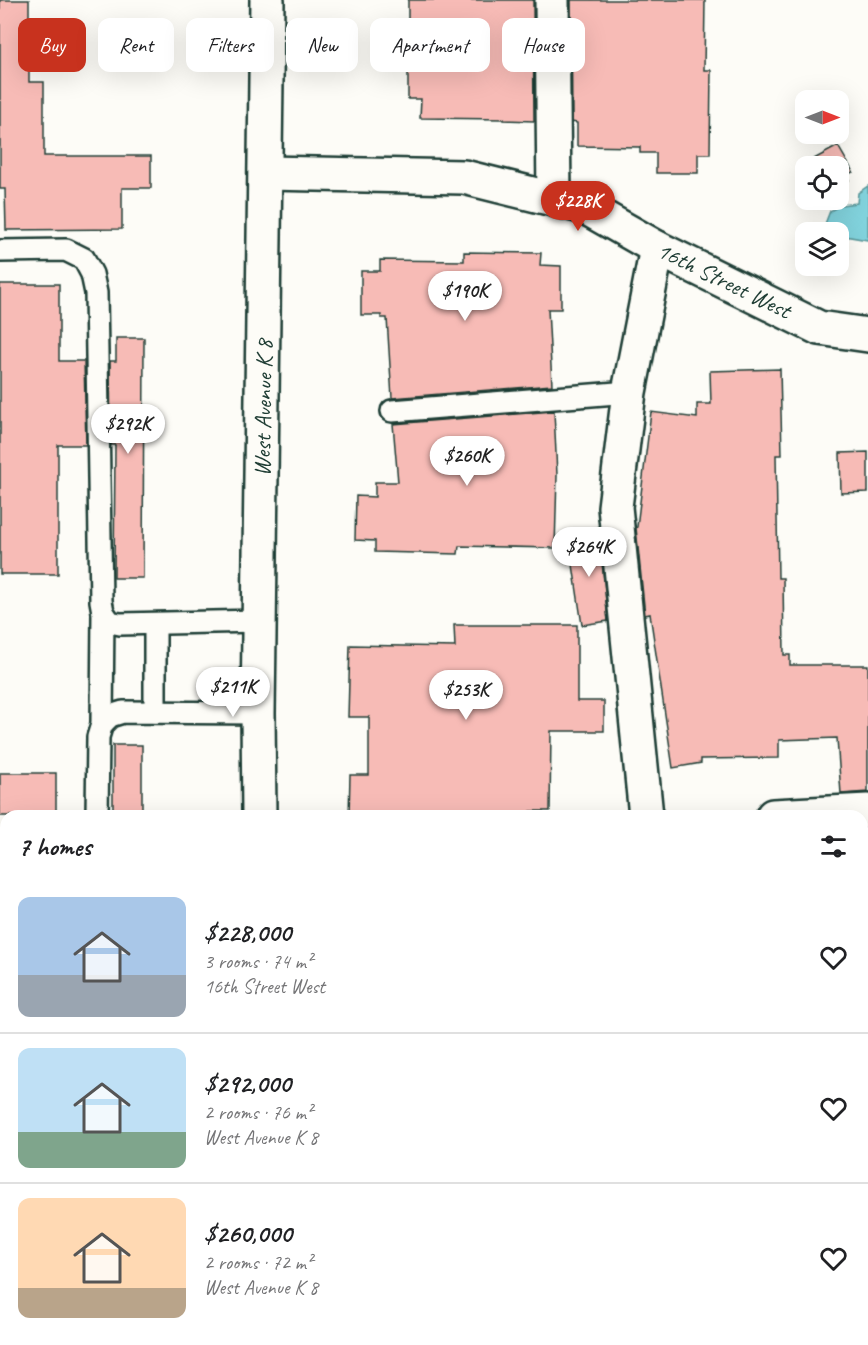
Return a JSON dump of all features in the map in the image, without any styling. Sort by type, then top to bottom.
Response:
[{"type":"street","name":"West Avenue K 8","points":[[259,810],[258,713],[267,0]]},
{"type":"street","points":[[552,0],[554,199]]},
{"type":"street","name":"16th Street West","points":[[266,172],[464,177],[585,207],[657,248],[819,328],[868,335]]},
{"type":"street","points":[[645,810],[615,507],[629,392],[657,248]]},
{"type":"lane","points":[[0,251],[66,250],[84,259],[92,274],[96,293],[103,612],[102,724],[98,737],[97,810]]},
{"type":"lane","points":[[392,411],[629,392]]},
{"type":"lane","points":[[103,612],[110,622],[120,624],[260,621]]},
{"type":"lane","points":[[155,624],[155,712]]},
{"type":"lane","points":[[102,724],[110,716],[123,712],[258,713]]},
{"type":"water","points":[[868,186],[868,240],[849,237],[849,222],[826,222],[830,211],[849,210],[849,204],[857,203],[858,193]]},
{"type":"building","points":[[0,0],[29,0],[29,18],[18,18],[18,72],[29,72],[29,82],[44,82],[44,156],[151,156],[151,188],[122,188],[122,229],[6,230],[5,189],[0,189]]},
{"type":"building","points":[[408,0],[533,0],[533,18],[502,18],[502,72],[534,72],[534,121],[420,118],[421,99],[408,99],[408,72],[490,72],[490,18],[408,18]]},
{"type":"building","points":[[571,0],[705,0],[704,70],[711,70],[710,154],[698,154],[698,173],[656,173],[656,153],[640,153],[640,147],[577,146],[577,123],[572,122],[572,72],[585,72],[585,18],[571,18]]},
{"type":"building","points":[[838,146],[844,156],[820,156]]},
{"type":"building","points":[[464,252],[541,253],[540,265],[561,266],[561,309],[548,309],[552,385],[392,398],[387,318],[381,318],[381,315],[361,315],[361,271],[380,271],[380,260],[464,261]]},
{"type":"building","points":[[0,284],[59,284],[59,361],[84,361],[86,445],[58,445],[58,574],[0,574]]},
{"type":"building","points":[[116,338],[144,338],[143,578],[114,578],[115,445],[111,445],[110,361],[116,361]]},
{"type":"building","points":[[780,369],[782,455],[776,455],[778,578],[783,578],[784,655],[790,655],[790,665],[868,665],[868,792],[841,794],[837,738],[779,740],[779,758],[701,759],[701,763],[673,768],[650,614],[645,615],[636,528],[651,412],[697,418],[697,404],[711,404],[710,371]]},
{"type":"building","points":[[554,411],[557,475],[555,548],[459,546],[458,554],[375,552],[375,541],[355,540],[356,496],[375,497],[375,482],[398,482],[393,424]]},
{"type":"building","points":[[868,452],[868,492],[841,493],[840,453]]},
{"type":"building","points":[[599,533],[608,621],[582,625],[569,538]]},
{"type":"building","points":[[454,625],[577,625],[577,701],[604,701],[604,731],[551,731],[550,810],[349,810],[350,775],[369,775],[369,717],[348,717],[350,645],[455,647]]},
{"type":"building","points":[[113,745],[142,745],[142,810],[113,810]]},
{"type":"building","points":[[0,773],[56,773],[56,810],[0,810]]}]
